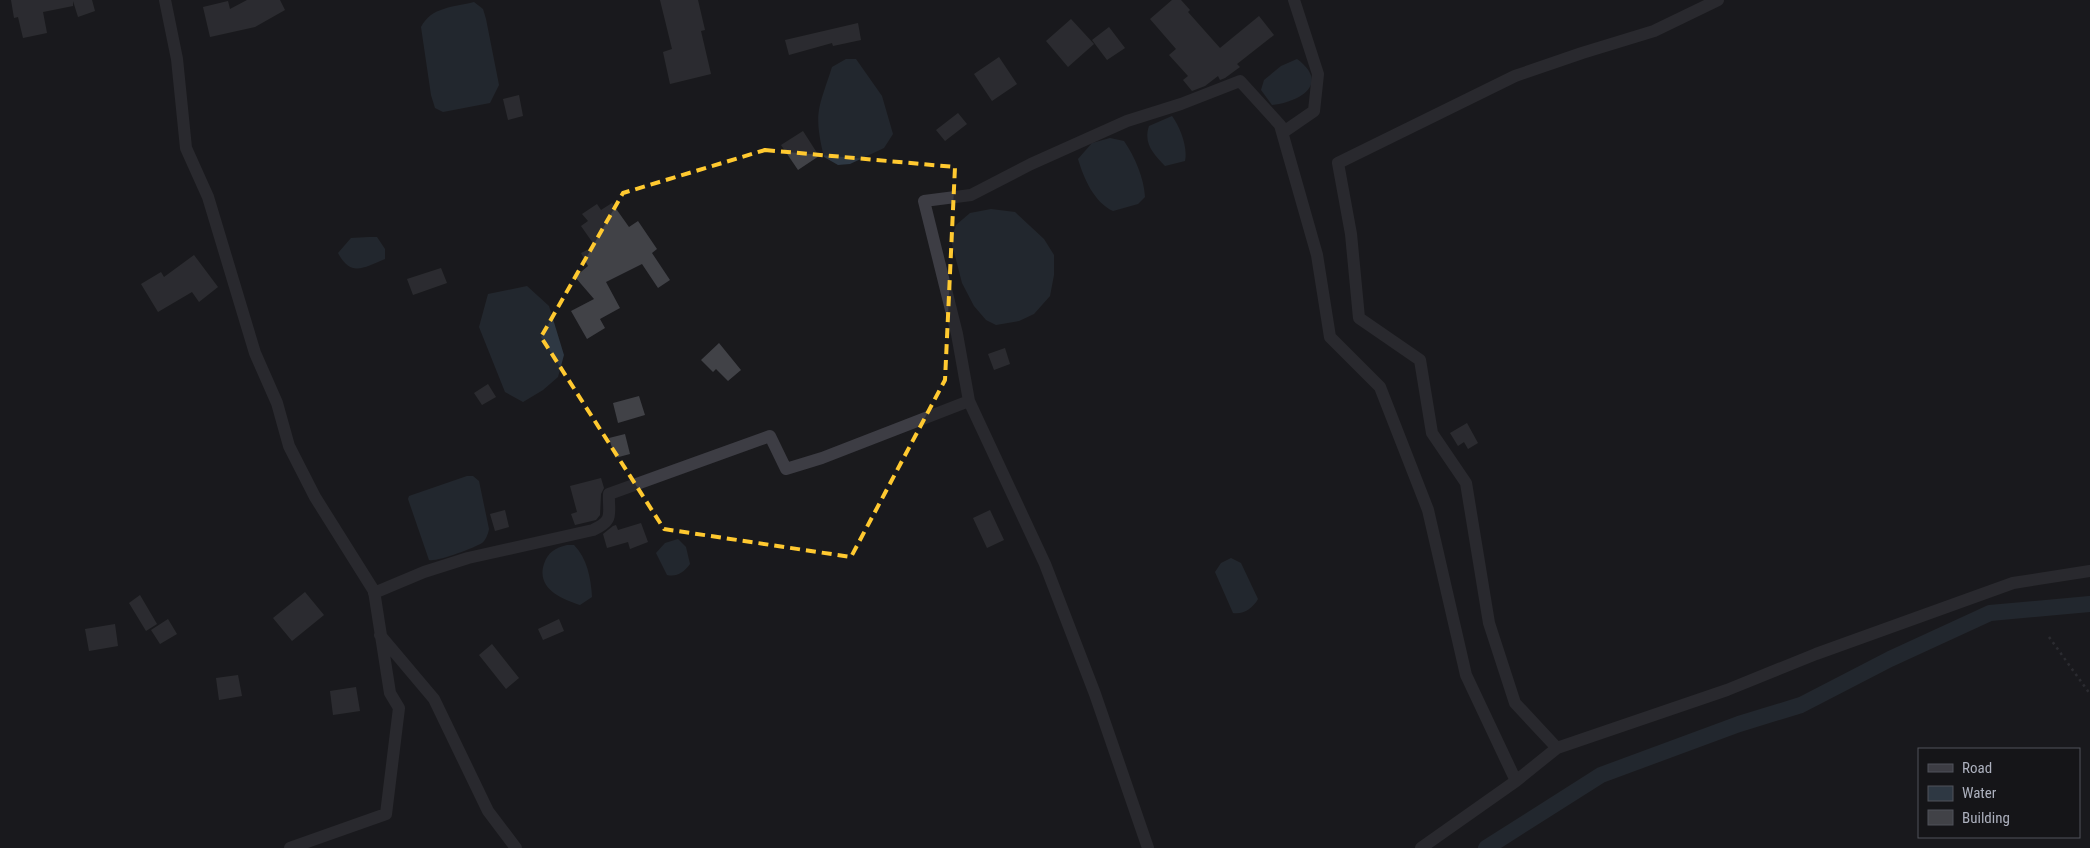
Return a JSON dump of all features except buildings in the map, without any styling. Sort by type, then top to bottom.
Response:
[{"type":"street","points":[[165,0],[177,59],[186,148],[208,197],[255,353],[277,403],[289,446],[315,497],[374,593],[379,634],[390,693],[399,708],[386,814],[290,848]]},
{"type":"street","points":[[1148,848],[1095,694],[1045,564],[969,401],[957,334],[924,201],[970,195],[1031,164],[1127,121],[1181,104],[1240,81],[1285,131],[1314,111],[1318,74],[1294,0]]},
{"type":"street","points":[[1556,748],[1515,703],[1489,623],[1466,482],[1432,432],[1420,360],[1359,318],[1351,234],[1338,163],[1515,76],[1582,52],[1654,31],[1718,0]]},
{"type":"street","points":[[1280,126],[1317,255],[1330,337],[1380,387],[1428,510],[1466,675],[1516,781]]},
{"type":"street","points":[[374,593],[424,572],[468,558],[593,530],[605,524],[610,516],[609,494],[770,436],[786,469],[822,458],[969,401]]},
{"type":"street","points":[[1421,848],[1516,781],[1556,748],[1727,690],[1816,654],[2013,582],[2090,571]]},
{"type":"street","points":[[379,634],[434,699],[488,811],[516,848]]},
{"type":"path","points":[[2049,637],[2090,694]]},
{"type":"highlighted area","points":[[765,150],[955,167],[945,380],[851,557],[664,529],[541,337],[623,193]]},
{"type":"water","points":[[474,2],[483,9],[499,85],[490,103],[443,112],[435,108],[431,95],[421,27],[425,20],[437,12]]},
{"type":"water","points":[[846,59],[856,59],[882,96],[893,134],[884,148],[850,164],[838,165],[824,157],[818,120],[821,102],[832,67]]},
{"type":"water","points":[[1297,59],[1307,68],[1311,76],[1311,84],[1301,96],[1272,105],[1261,90],[1264,80],[1281,66]]},
{"type":"water","points":[[1172,116],[1183,137],[1186,155],[1185,161],[1165,166],[1151,148],[1147,138],[1149,126]]},
{"type":"water","points":[[1110,138],[1124,141],[1128,147],[1141,175],[1145,197],[1138,204],[1113,211],[1095,196],[1083,174],[1078,159],[1092,143]]},
{"type":"water","points":[[991,209],[1015,212],[1044,239],[1054,255],[1054,275],[1050,296],[1034,314],[1019,321],[996,325],[986,320],[974,306],[962,283],[951,240],[956,225],[970,213]]},
{"type":"water","points":[[377,237],[385,249],[385,259],[364,267],[353,268],[343,261],[338,253],[351,238]]},
{"type":"water","points":[[527,286],[549,306],[564,355],[558,377],[543,390],[523,402],[505,392],[479,327],[488,294]]},
{"type":"water","points":[[467,476],[473,476],[479,481],[489,529],[487,537],[482,543],[471,548],[447,557],[429,560],[408,499],[409,496]]},
{"type":"water","points":[[678,539],[686,547],[690,564],[680,574],[667,575],[656,553],[665,543]]},
{"type":"water","points":[[567,545],[574,545],[582,556],[591,583],[592,597],[580,605],[558,596],[552,591],[547,586],[542,572],[548,556],[556,549]]},
{"type":"water","points":[[1231,558],[1241,563],[1258,599],[1251,608],[1240,613],[1233,613],[1215,572],[1221,563]]},
{"type":"waterway","points":[[1486,848],[1601,775],[1739,724],[1801,705],[1890,659],[1990,613],[2090,604]]}]
